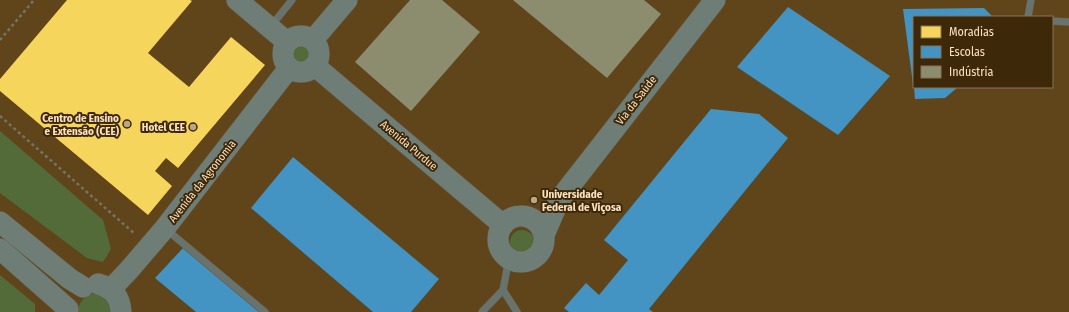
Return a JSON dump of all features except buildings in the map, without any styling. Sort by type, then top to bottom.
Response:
[{"type":"street","points":[[237,0],[287,42]]},
{"type":"street","points":[[313,40],[347,0]]},
{"type":"street","name":"Via da Saúde","points":[[544,235],[559,200],[715,0]]},
{"type":"street","points":[[302,35],[308,36],[313,40],[319,49],[320,55],[315,66],[306,72],[300,72],[289,68],[283,59],[282,53],[287,42],[291,38],[302,35]]},
{"type":"street","name":"Avenida Purdue","points":[[315,66],[503,225]]},
{"type":"street","name":"Avenida da Agronomia","points":[[111,289],[165,228],[289,68]]},
{"type":"street","name":"Via da Saúde","points":[[525,216],[559,200]]},
{"type":"street","points":[[525,216],[538,222],[544,235],[544,243],[537,255],[524,261],[509,258],[504,254],[499,243],[498,236],[503,225],[513,217],[525,216]]},
{"type":"street","points":[[0,222],[70,279],[83,287]]},
{"type":"street","points":[[0,249],[68,310]]},
{"type":"street","points":[[68,310],[70,300],[75,292],[83,287],[97,284],[111,289],[117,296],[120,303],[121,312]]},
{"type":"lane","points":[[269,28],[292,0]]},
{"type":"lane","points":[[1028,16],[1030,0]]},
{"type":"lane","points":[[1053,21],[1069,22]]},
{"type":"lane","points":[[165,228],[265,312]]},
{"type":"lane","points":[[482,312],[503,290],[509,258]]},
{"type":"lane","points":[[503,290],[517,312]]},
{"type":"path","points":[[0,40],[34,0]]},
{"type":"path","points":[[0,116],[150,246]]},
{"type":"shaded area","name":"Universidade Federal de Viçosa","points":[[0,0],[1069,0],[1069,312],[0,312]]},
{"type":"green space","points":[[297,45],[305,45],[310,50],[308,61],[305,63],[297,63],[292,58],[292,50]]},
{"type":"green space","points":[[0,131],[103,220],[111,249],[103,262],[87,258],[0,193]]},
{"type":"green space","points":[[522,230],[530,234],[534,242],[530,250],[522,254],[514,250],[510,242],[514,234]]},
{"type":"green space","points":[[0,275],[35,304],[35,312],[0,312]]},
{"type":"green space","points":[[91,294],[99,295],[105,298],[109,304],[110,312],[78,312],[82,301]]},
{"type":"place","name":"Centro de Ensino e Extensão (CEE)","points":[[127,124]]},
{"type":"place","name":"Hotel CEE","points":[[193,127]]},
{"type":"place","name":"Universidade Federal de Viçosa","points":[[534,200]]}]
